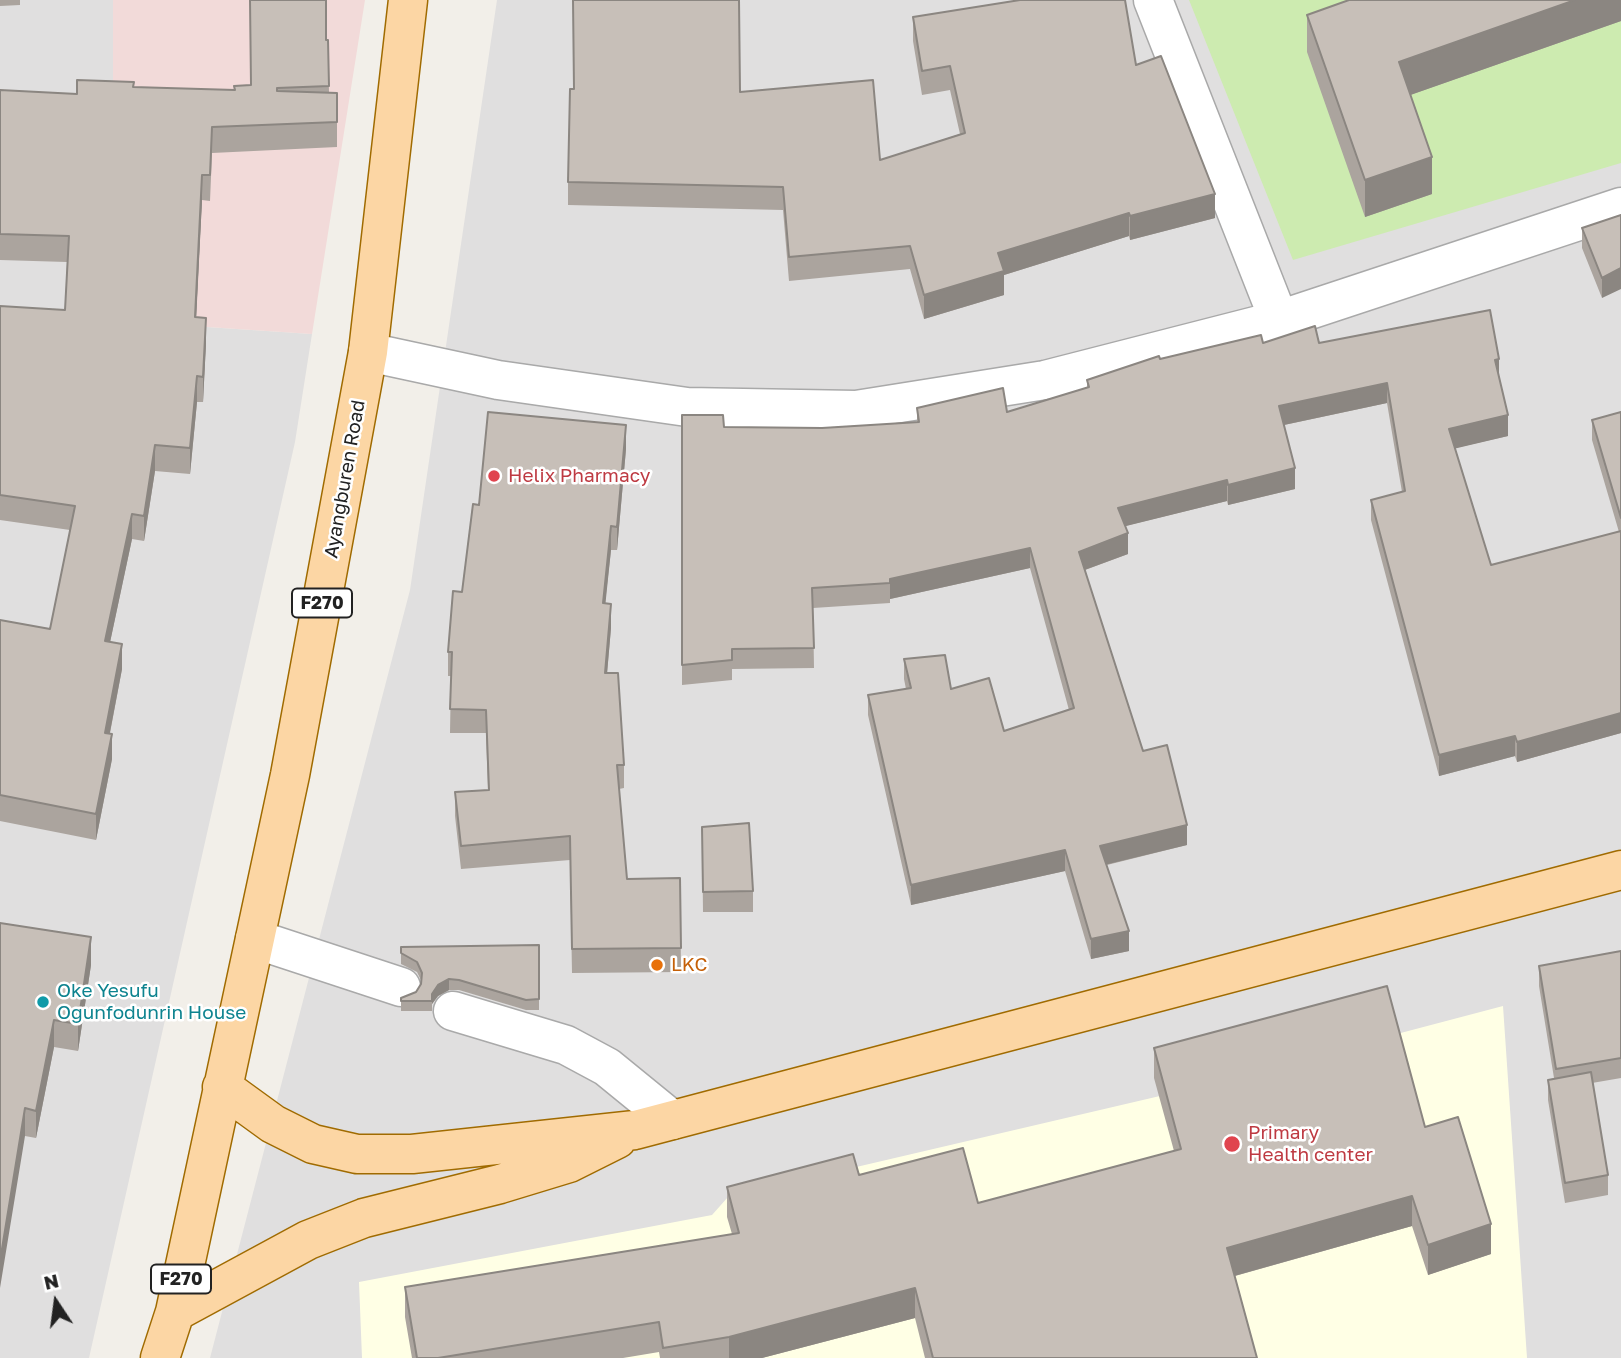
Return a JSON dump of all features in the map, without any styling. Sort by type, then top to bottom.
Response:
[{"type":"main road","name":"Ayangburen Road","points":[[175,1312],[290,775],[368,352],[408,0]]},
{"type":"main road","points":[[222,1087],[273,1124],[313,1144],[357,1154],[412,1154],[635,1130],[1621,870]]},
{"type":"main road","points":[[175,1312],[308,1240],[364,1217],[500,1184],[569,1163],[635,1130]]},
{"type":"main road","name":"F270","points":[[160,1358],[175,1312]]},
{"type":"street","points":[[1153,0],[1279,320]]},
{"type":"street","points":[[368,352],[498,380],[687,407],[856,410],[1045,380],[1279,320],[1621,207]]},
{"type":"street","points":[[255,939],[401,987]]},
{"type":"street","points":[[453,1011],[566,1045],[607,1067],[672,1120]]},
{"type":"shaded area","points":[[0,0],[113,0],[113,210],[147,323],[312,334],[295,442],[89,1358],[0,1358]]},
{"type":"shaded area","points":[[113,0],[365,0],[312,334],[148,323],[113,210]]},
{"type":"shaded area","points":[[497,0],[1621,0],[1621,1358],[210,1358],[410,590]]},
{"type":"shaded area","name":"Primary Health center","points":[[1503,1006],[1527,1358],[362,1358],[359,1282],[712,1215],[728,1197],[1177,1092]]},
{"type":"green space","points":[[1189,0],[1621,0],[1621,163],[1293,260]]},
{"type":"building","points":[[250,0],[326,0],[329,86],[277,88],[277,91],[337,93],[337,122],[212,127],[210,175],[202,175],[195,317],[206,318],[203,377],[197,376],[190,448],[155,445],[144,516],[132,514],[105,641],[122,644],[105,733],[112,734],[96,814],[0,795],[0,620],[50,629],[75,506],[0,495],[0,306],[65,310],[69,236],[0,234],[0,90],[77,94],[77,80],[134,82],[133,87],[235,90],[234,86],[251,85]]},
{"type":"building","points":[[573,0],[739,0],[740,92],[873,80],[880,160],[965,133],[950,66],[922,71],[913,17],[1020,0],[1125,0],[1136,65],[1161,56],[1215,194],[1130,216],[1129,213],[998,253],[1004,271],[924,295],[910,246],[789,257],[783,187],[568,182],[570,89],[574,89]]},
{"type":"building","points":[[1349,0],[1575,0],[1399,62],[1432,157],[1365,180],[1307,15]]},
{"type":"building","points":[[1621,215],[1621,268],[1602,278],[1582,228]]},
{"type":"building","points":[[1490,310],[1499,359],[1495,360],[1508,415],[1449,429],[1491,565],[1621,531],[1621,713],[1517,742],[1515,736],[1439,755],[1371,500],[1405,491],[1387,383],[1279,406],[1295,468],[1228,485],[1227,480],[1118,508],[1128,533],[1079,552],[1143,751],[1167,745],[1187,825],[1100,846],[1129,931],[1091,939],[1065,850],[911,885],[868,695],[911,688],[904,659],[945,655],[951,689],[989,678],[1004,731],[1074,708],[1030,548],[890,579],[890,583],[812,588],[814,648],[732,649],[732,660],[682,665],[682,415],[723,415],[724,427],[822,428],[919,422],[917,408],[1003,388],[1007,412],[1089,387],[1087,380],[1159,356],[1160,359],[1261,335],[1263,343],[1315,326],[1319,343]]},
{"type":"building","points":[[488,412],[626,425],[617,527],[611,526],[603,603],[611,604],[605,673],[618,673],[624,765],[617,765],[627,879],[680,878],[681,948],[572,949],[570,836],[461,846],[455,792],[489,790],[486,710],[450,709],[452,652],[448,652],[453,591],[462,592],[473,504],[479,505]]},
{"type":"building","points":[[1621,412],[1621,518],[1592,420]]},
{"type":"building","points":[[749,823],[753,891],[703,892],[702,827]]},
{"type":"building","points":[[0,923],[91,937],[78,1024],[54,1020],[36,1111],[25,1108],[0,1261]]},
{"type":"building","points":[[539,945],[539,999],[526,1000],[449,979],[438,985],[432,994],[432,1001],[401,1001],[401,998],[416,992],[421,984],[422,973],[417,962],[401,953],[401,947]]},
{"type":"building","points":[[1621,951],[1621,1058],[1556,1069],[1539,966]]},
{"type":"building","name":"Primary Health center","points":[[1387,986],[1425,1127],[1458,1117],[1491,1224],[1428,1245],[1412,1196],[1227,1248],[1257,1358],[933,1358],[915,1288],[729,1337],[663,1348],[659,1322],[438,1358],[417,1358],[405,1287],[739,1233],[727,1187],[853,1154],[859,1175],[963,1148],[978,1203],[1181,1149],[1154,1048]]},
{"type":"building","points":[[1591,1072],[1608,1175],[1565,1183],[1548,1080]]},
{"type":"place","name":"Helix Pharmacy","points":[[494,476]]},
{"type":"place","name":"LKC","points":[[657,965]]},
{"type":"place","name":"Oke Yesufu Ogunfodunrin House","points":[[43,1002]]},
{"type":"place","name":"Primary Health center","points":[[1232,1144]]}]
